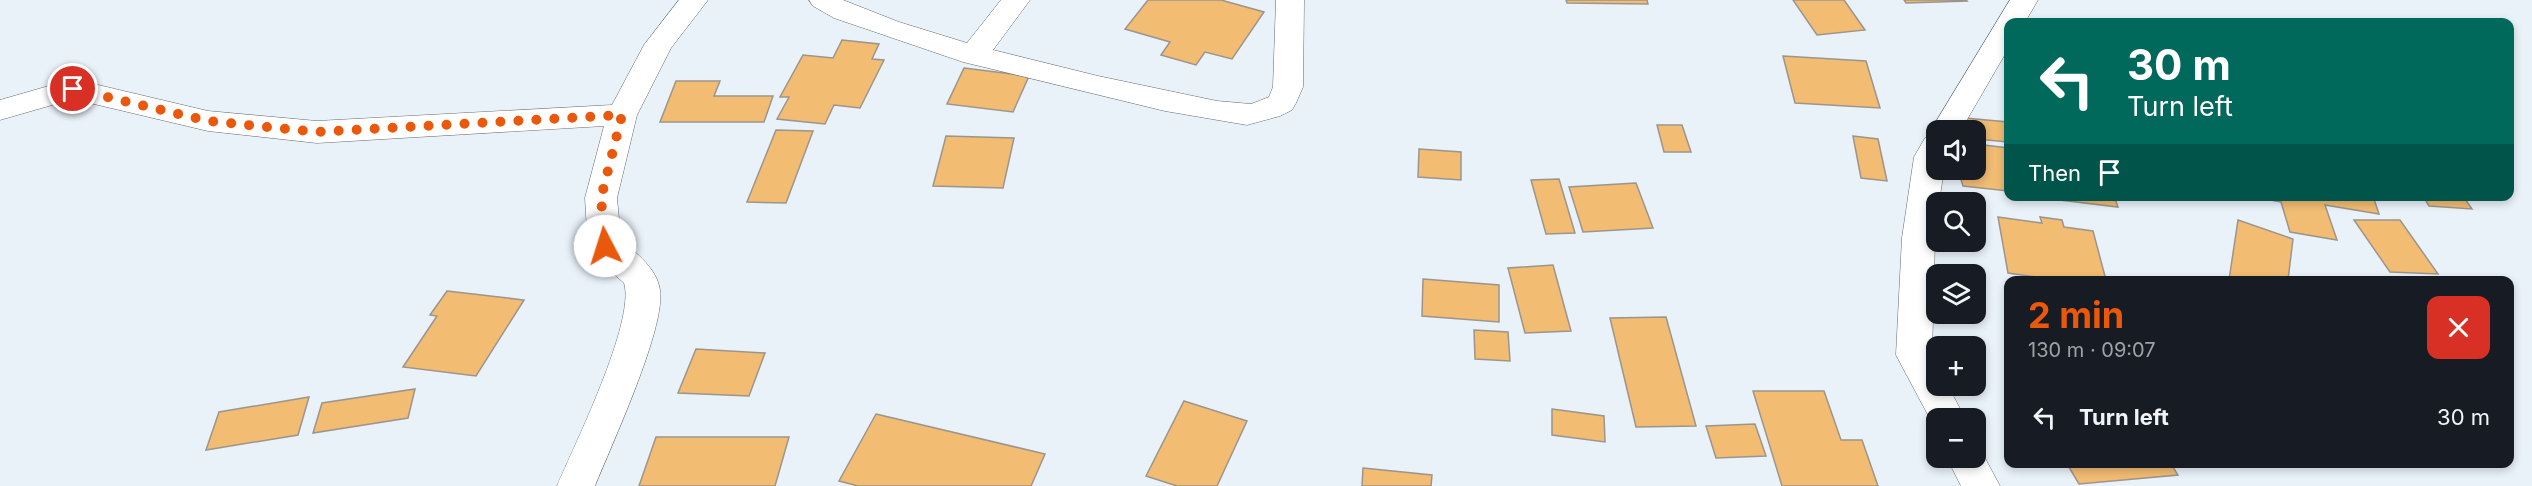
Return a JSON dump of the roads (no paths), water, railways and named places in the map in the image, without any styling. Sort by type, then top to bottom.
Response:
[{"type":"street","points":[[576,486],[635,336],[644,293],[636,272],[605,246],[601,198],[622,115],[658,45],[693,0]]},
{"type":"street","points":[[823,0],[826,4],[849,14],[974,55],[1120,92],[1225,113],[1248,115],[1268,110],[1281,103],[1288,87],[1290,0]]},
{"type":"street","points":[[974,55],[1016,0]]},
{"type":"street","points":[[2013,18],[2024,0]]},
{"type":"street","points":[[1952,120],[2004,34]]},
{"type":"street","points":[[0,110],[73,89],[208,121],[317,132],[622,115]]},
{"type":"street","points":[[1927,180],[1918,238],[1914,354],[1942,408]]},
{"type":"street","points":[[1971,468],[1981,486]]}]
